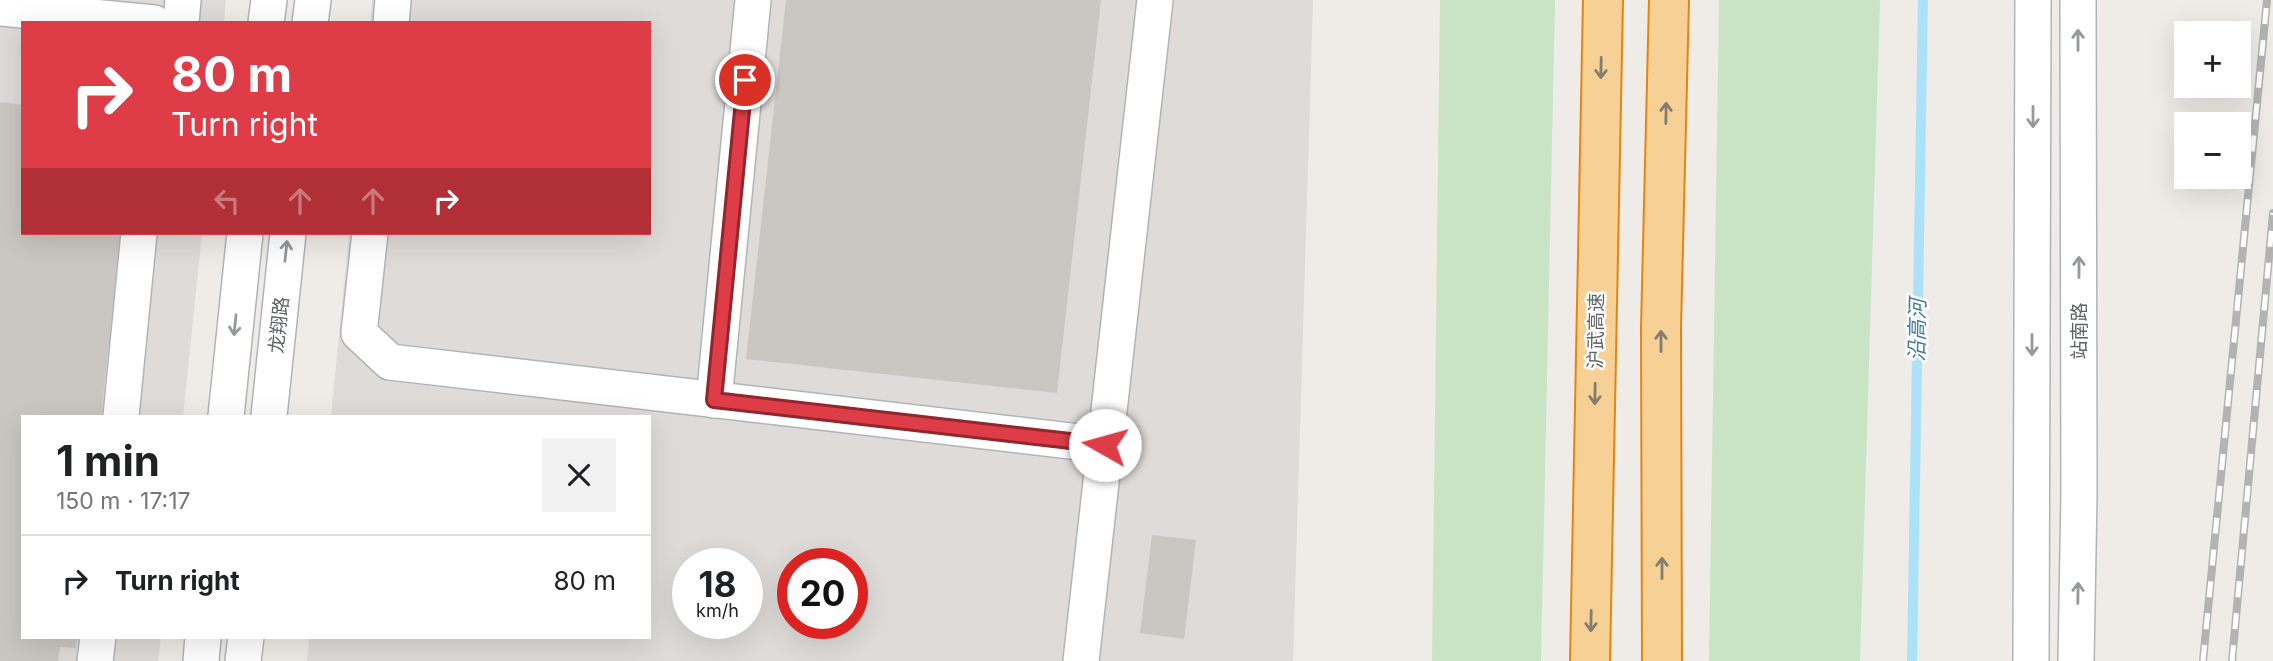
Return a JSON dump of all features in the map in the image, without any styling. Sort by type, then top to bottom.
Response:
[{"type":"highway","name":"沪武高速","points":[[1590,661],[1602,0]]},
{"type":"highway","points":[[1662,661],[1661,328],[1669,0]]},
{"type":"street","points":[[181,21],[183,0]]},
{"type":"street","points":[[266,21],[268,0]]},
{"type":"street","points":[[310,21],[313,0]]},
{"type":"street","points":[[391,21],[393,0]]},
{"type":"street","points":[[714,400],[753,0]]},
{"type":"street","points":[[1081,661],[1155,0]]},
{"type":"street","points":[[2031,661],[2033,0]]},
{"type":"street","name":"站南路","points":[[2077,661],[2078,0]]},
{"type":"street","points":[[0,8],[133,21]]},
{"type":"street","points":[[121,415],[139,235]]},
{"type":"street","points":[[226,415],[245,235]]},
{"type":"street","name":"龙翔路","points":[[269,415],[288,235]]},
{"type":"street","points":[[370,235],[359,333],[390,362],[1105,445]]},
{"type":"street","points":[[95,661],[98,639]]},
{"type":"street","points":[[201,661],[203,639]]},
{"type":"street","points":[[243,661],[246,639]]},
{"type":"shaded area","points":[[0,0],[226,0],[224,21],[21,21],[21,235],[202,235],[183,415],[21,415],[21,639],[161,639],[158,661],[0,661]]},
{"type":"shaded area","points":[[372,0],[1313,0],[1293,661],[307,661],[309,639],[651,639],[651,415],[331,415],[349,235],[651,235],[651,21],[370,21]]},
{"type":"green space","points":[[1440,0],[1555,0],[1541,661],[1432,661]]},
{"type":"green space","points":[[1719,0],[1880,0],[1860,661],[1709,661]]},
{"type":"building","points":[[786,0],[1101,0],[1057,393],[746,359]]},
{"type":"building","points":[[0,102],[21,105],[21,235],[121,235],[101,415],[21,415],[21,639],[77,639],[76,648],[60,647],[58,661],[0,661]]},
{"type":"building","points":[[1152,535],[1196,540],[1184,639],[1140,633]]},
{"type":"waterway","name":"沿高河","points":[[1912,661],[1923,0]]},
{"type":"railway","points":[[2203,661],[2267,0]]},
{"type":"railway","points":[[2232,661],[2273,213]]},
{"type":"route","points":[[745,80],[714,400],[1105,445]]}]
